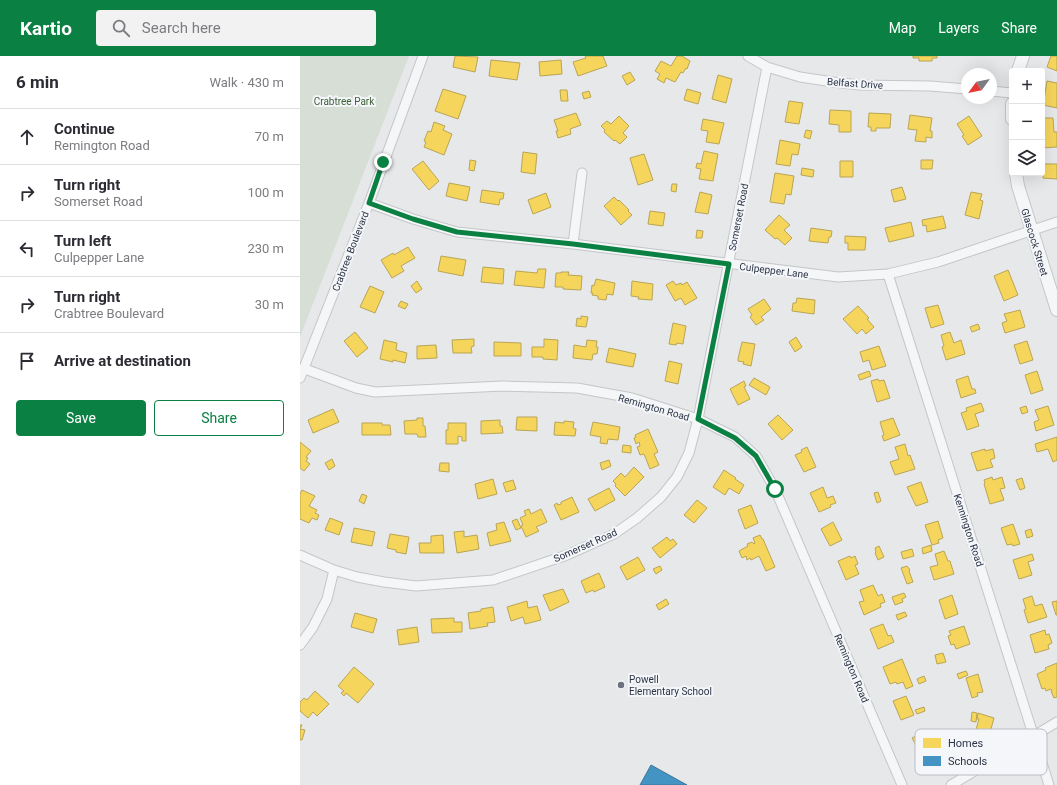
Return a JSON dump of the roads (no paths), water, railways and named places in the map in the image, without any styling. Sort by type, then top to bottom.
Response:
[{"type":"street","name":"Crabtree Boulevard","points":[[300,378],[305,369],[369,203],[423,56]]},
{"type":"street","name":"Belfast Drive","points":[[748,56],[767,67],[800,77],[859,85],[930,86],[961,89]]},
{"type":"street","points":[[1019,68],[1023,56]]},
{"type":"street","name":"Somerset Road","points":[[300,555],[334,570],[357,577],[416,586],[470,583],[493,580],[567,555],[614,534],[637,518],[661,497],[677,477],[689,453],[698,419],[767,67]]},
{"type":"street","points":[[997,92],[1009,93]]},
{"type":"street","points":[[573,244],[582,173]]},
{"type":"street","name":"Glascock Street","points":[[1016,176],[1018,186],[1057,310]]},
{"type":"street","name":"Culpepper Lane","points":[[369,203],[413,219],[457,232],[573,244],[838,277],[888,274],[938,262],[1057,222]]},
{"type":"street","name":"Kennington Road","points":[[888,274],[1032,729]]},
{"type":"street","name":"Remington Road","points":[[305,369],[356,388],[376,392],[503,386],[577,388],[632,398],[698,419],[735,438],[756,456],[775,489],[902,785]]},
{"type":"street","points":[[300,646],[313,628],[327,599],[334,570]]},
{"type":"street","points":[[1046,729],[1057,722]]},
{"type":"street","points":[[951,785],[968,775]]},
{"type":"street","name":"Kennington Road","points":[[1046,775],[1049,785]]},
{"type":"place","name":"Powell Elementary School","points":[[621,685]]},
{"type":"park label","name":"Crabtree Park","points":[[344,101]]}]
